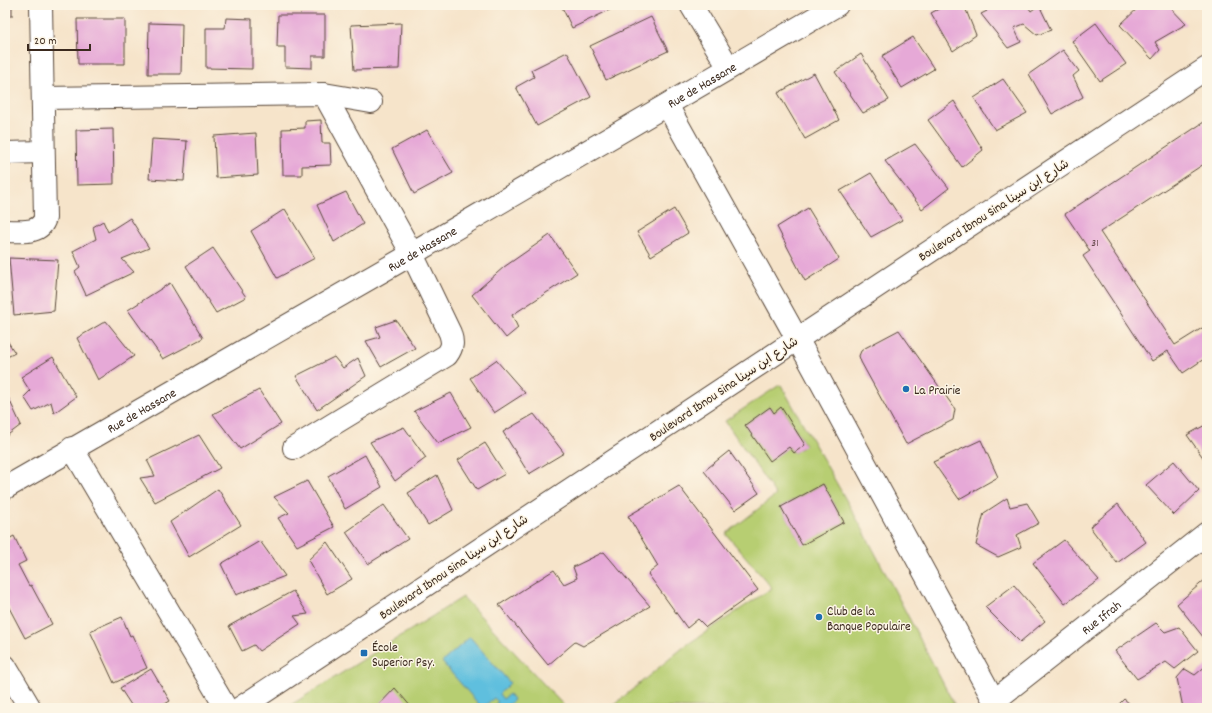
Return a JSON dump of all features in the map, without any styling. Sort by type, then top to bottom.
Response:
[{"type":"street","points":[[5,231],[37,229],[43,225],[45,209],[41,5]]},
{"type":"street","points":[[691,5],[729,68]]},
{"type":"street","name":"Rue de Hassane","points":[[5,488],[72,448],[412,254],[837,5]]},
{"type":"street","name":"Boulevard Ibnou Sina شارع ابن سينا","points":[[240,708],[1207,68]]},
{"type":"street","points":[[43,98],[324,94],[371,102]]},
{"type":"street","points":[[294,448],[447,355],[452,349],[453,341],[412,254],[324,94]]},
{"type":"street","points":[[667,105],[797,338],[996,704]]},
{"type":"street","points":[[5,153],[43,152]]},
{"type":"street","points":[[72,448],[226,708]]},
{"type":"street","name":"Rue Ifrah","points":[[996,704],[1207,533]]},
{"type":"street","points":[[8,679],[30,708]]},
{"type":"green space","name":"Club de la Banque Populaire","points":[[781,385],[862,528],[955,706],[952,708],[610,708],[685,646],[772,588],[726,534],[776,495],[725,421]],"holes":[[[770,407],[774,413],[782,407],[805,445],[794,453],[789,447],[770,460],[745,425]],[[823,484],[844,522],[802,544],[781,507]]]},
{"type":"green space","points":[[463,597],[566,708],[286,708]]},
{"type":"water","points":[[470,637],[510,683],[499,694],[503,699],[509,694],[514,700],[505,708],[491,708],[498,702],[494,698],[482,708],[442,662]]},
{"type":"building","points":[[5,5],[12,5],[12,16],[5,16]]},
{"type":"building","points":[[561,5],[620,5],[572,28]]},
{"type":"building","points":[[946,5],[964,5],[976,35],[953,51],[931,13]]},
{"type":"building","points":[[984,5],[1027,5],[1031,11],[1039,5],[1051,30],[1037,35],[1024,24],[1014,28],[1021,42],[1008,48],[981,14],[987,11]]},
{"type":"building","points":[[1141,5],[1168,5],[1186,24],[1155,42],[1160,50],[1152,59],[1120,25]]},
{"type":"building","points":[[278,15],[325,15],[325,56],[312,56],[312,68],[285,67],[285,47],[277,47]]},
{"type":"building","points":[[651,17],[668,51],[606,80],[590,46]]},
{"type":"building","points":[[226,18],[252,19],[252,69],[206,68],[206,28],[225,28]]},
{"type":"building","points":[[77,19],[125,19],[125,64],[78,64]]},
{"type":"building","points":[[149,23],[182,24],[181,74],[148,74]]},
{"type":"building","points":[[401,23],[399,69],[354,70],[351,25]]},
{"type":"building","points":[[1096,23],[1126,64],[1100,81],[1072,41]]},
{"type":"building","points":[[5,32],[7,32],[8,69],[5,69]]},
{"type":"building","points":[[913,37],[934,69],[902,88],[882,56]]},
{"type":"building","points":[[1063,50],[1079,71],[1073,76],[1083,97],[1052,114],[1029,74]]},
{"type":"building","points":[[567,52],[591,97],[537,126],[516,87],[534,77],[531,70]]},
{"type":"building","points":[[861,54],[889,100],[863,113],[835,72]]},
{"type":"building","points":[[814,73],[839,120],[805,139],[778,93]]},
{"type":"building","points":[[1003,79],[1027,113],[995,130],[974,98]]},
{"type":"building","points":[[5,95],[7,95],[8,130],[5,130]]},
{"type":"building","points":[[954,101],[983,150],[962,167],[928,120]]},
{"type":"building","points":[[321,120],[322,143],[330,143],[331,165],[302,166],[302,175],[283,175],[282,129],[305,128],[305,121]]},
{"type":"building","points":[[1207,120],[1207,162],[1100,232],[1175,345],[1207,325],[1207,357],[1183,373],[1168,351],[1152,361],[1083,256],[1090,251],[1065,214]]},
{"type":"building","points":[[113,129],[114,184],[77,185],[76,130]]},
{"type":"building","points":[[427,130],[453,173],[414,194],[392,149]]},
{"type":"building","points":[[256,133],[258,175],[216,178],[214,136]]},
{"type":"building","points":[[152,139],[187,141],[184,181],[149,179]]},
{"type":"building","points":[[915,144],[949,188],[922,209],[885,161]]},
{"type":"building","points":[[871,173],[902,220],[871,237],[840,191]]},
{"type":"building","points":[[346,192],[363,224],[334,242],[317,205]]},
{"type":"building","points":[[808,208],[839,259],[805,281],[777,227]]},
{"type":"building","points":[[285,209],[315,258],[277,278],[251,231]]},
{"type":"building","points":[[674,209],[688,233],[651,256],[637,232]]},
{"type":"building","points":[[130,218],[149,248],[122,259],[134,272],[86,295],[75,271],[80,267],[73,251],[96,239],[93,227],[103,221],[108,232]]},
{"type":"building","points":[[550,235],[577,273],[512,315],[518,328],[506,338],[472,295],[504,267]]},
{"type":"building","points":[[213,248],[246,297],[216,313],[186,266]]},
{"type":"building","points":[[9,258],[58,260],[54,311],[14,315]]},
{"type":"building","points":[[170,283],[203,338],[163,359],[128,310]]},
{"type":"building","points":[[396,320],[415,348],[381,367],[366,341],[380,337],[376,327]]},
{"type":"building","points":[[106,321],[134,356],[98,380],[77,338]]},
{"type":"building","points":[[899,330],[955,409],[953,420],[906,444],[859,356],[861,351],[865,348]]},
{"type":"building","points":[[5,337],[15,353],[5,358]]},
{"type":"building","points":[[53,357],[76,397],[54,413],[51,402],[33,411],[24,397],[30,391],[21,377]]},
{"type":"building","points":[[334,357],[343,368],[358,358],[366,376],[317,410],[296,376]]},
{"type":"building","points":[[496,360],[525,393],[494,413],[470,378]]},
{"type":"building","points":[[259,390],[281,424],[240,449],[213,414]]},
{"type":"building","points":[[451,393],[471,427],[438,443],[414,411]]},
{"type":"building","points":[[8,397],[21,425],[5,437],[5,399]]},
{"type":"building","points":[[770,407],[774,413],[781,407],[805,445],[794,453],[789,447],[770,461],[745,425]]},
{"type":"building","points":[[534,414],[564,453],[529,474],[503,432]]},
{"type":"building","points":[[1207,424],[1207,463],[1187,435]]},
{"type":"building","points":[[404,427],[426,458],[395,481],[370,442]]},
{"type":"building","points":[[199,435],[220,468],[155,502],[140,478],[155,476],[147,460]]},
{"type":"building","points":[[981,440],[998,477],[959,499],[933,462]]},
{"type":"building","points":[[485,443],[505,474],[477,490],[458,460]]},
{"type":"building","points":[[729,451],[759,493],[735,510],[704,471]]},
{"type":"building","points":[[365,455],[382,487],[345,509],[328,476]]},
{"type":"building","points":[[1174,461],[1199,491],[1174,515],[1146,485]]},
{"type":"building","points":[[437,475],[453,510],[428,525],[408,493]]},
{"type":"building","points":[[307,481],[334,527],[297,546],[278,518],[289,513],[274,497]]},
{"type":"building","points":[[823,484],[844,522],[802,545],[781,507]]},
{"type":"building","points":[[679,486],[758,590],[706,627],[698,619],[687,628],[648,574],[658,566],[628,516]]},
{"type":"building","points":[[218,489],[241,525],[189,557],[170,522]]},
{"type":"building","points":[[1007,498],[1010,507],[1027,503],[1039,523],[1017,535],[1021,547],[998,557],[976,545],[984,513]]},
{"type":"building","points":[[1118,504],[1146,542],[1117,563],[1090,527]]},
{"type":"building","points":[[384,505],[408,539],[368,564],[346,532]]},
{"type":"building","points":[[14,536],[26,561],[18,565],[29,586],[31,585],[52,624],[25,638],[5,600],[5,541]]},
{"type":"building","points":[[1064,540],[1099,580],[1065,604],[1033,563]]},
{"type":"building","points":[[260,541],[285,576],[236,595],[221,564]]},
{"type":"building","points":[[327,542],[352,579],[327,594],[308,560]]},
{"type":"building","points":[[604,552],[650,606],[583,646],[575,642],[548,665],[499,605],[554,570],[564,584],[577,578],[573,567]]},
{"type":"building","points":[[1207,578],[1207,636],[1204,638],[1177,604]]},
{"type":"building","points":[[1014,585],[1045,621],[1020,642],[985,607]]},
{"type":"building","points":[[293,591],[308,614],[294,616],[300,624],[259,651],[254,645],[242,651],[229,626]]},
{"type":"building","points":[[122,617],[147,668],[114,683],[90,631]]},
{"type":"building","points":[[1156,623],[1165,632],[1179,627],[1198,651],[1175,669],[1166,662],[1137,679],[1115,651]]},
{"type":"building","points":[[1207,665],[1207,708],[1200,706],[1200,708],[1183,708],[1177,678],[1185,669],[1195,675]]},
{"type":"building","points":[[151,669],[170,701],[158,708],[133,708],[120,688]]},
{"type":"building","points":[[395,688],[412,708],[376,708]]},
{"type":"building","points":[[1124,699],[1135,708],[1115,708]]},
{"type":"place","name":"La Prairie","points":[[906,389]]},
{"type":"place","name":"Club de la Banque Populaire","points":[[819,617]]},
{"type":"place","name":"École Superior Psy.","points":[[364,653]]}]
